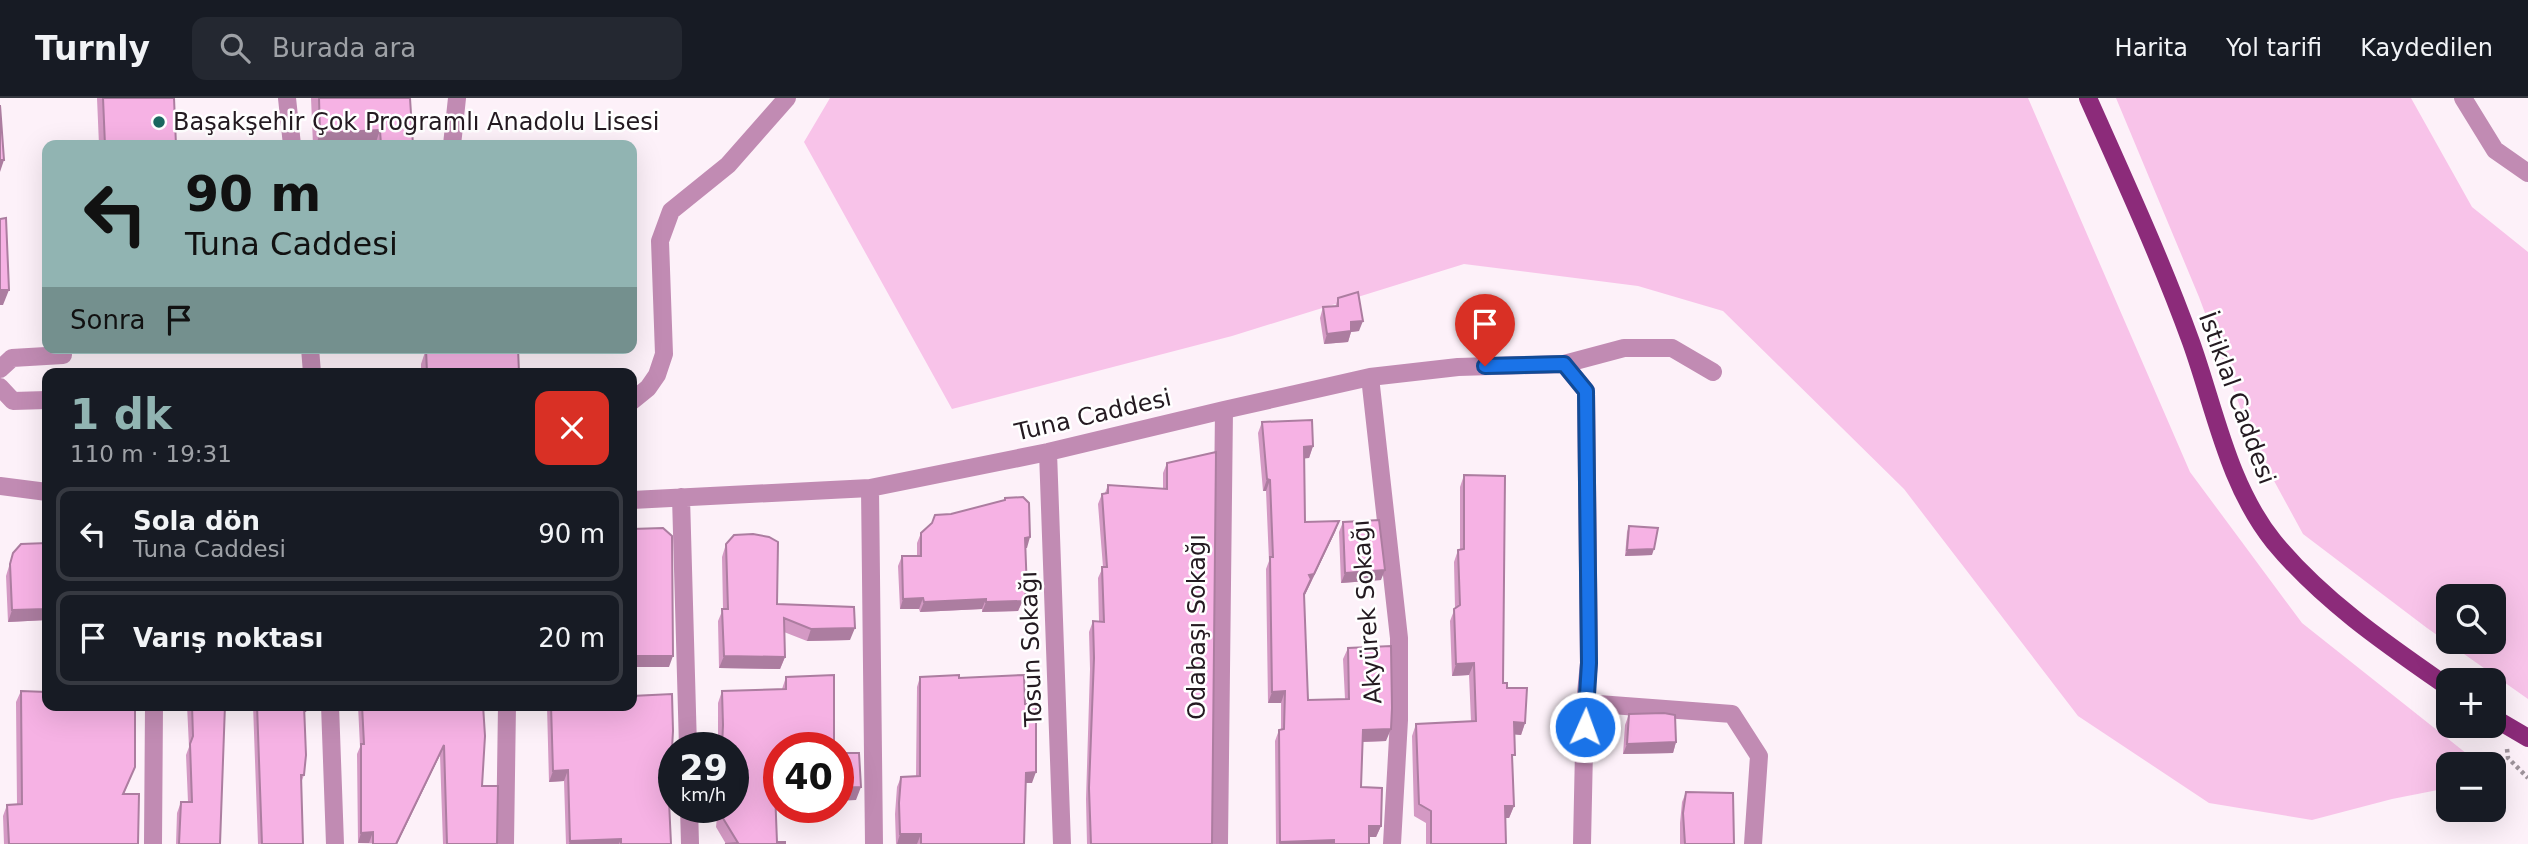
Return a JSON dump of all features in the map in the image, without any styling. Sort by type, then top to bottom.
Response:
[{"type":"main road","name":"İstiklal Caddesi","points":[[2088,98],[2156,250],[2191,341],[2218,429],[2257,516],[2273,541],[2310,581],[2354,621],[2436,679]]},
{"type":"main road","points":[[2506,725],[2528,738]]},
{"type":"street","points":[[287,98],[291,140]]},
{"type":"street","points":[[453,140],[457,98]]},
{"type":"street","points":[[637,397],[648,388],[657,375],[664,354],[660,241],[671,211],[728,165],[787,98]]},
{"type":"street","points":[[2463,98],[2495,150],[2528,173]]},
{"type":"street","name":"Tuna Caddesi","points":[[637,500],[870,488],[1048,452],[1370,377],[1458,367],[1564,364],[1624,348],[1672,348],[1713,372]]},
{"type":"street","points":[[0,369],[12,358],[63,355]]},
{"type":"street","points":[[1564,364],[1586,391],[1589,663],[1585,703],[1582,844]]},
{"type":"street","name":"Akyürek Sokağı","points":[[1370,377],[1398,638],[1399,720],[1392,844]]},
{"type":"street","points":[[0,387],[13,401],[42,400]]},
{"type":"street","name":"Odabaşı Sokağı","points":[[1219,844],[1224,410]]},
{"type":"street","name":"Tosun Sokağı","points":[[1048,452],[1062,844]]},
{"type":"street","points":[[0,486],[42,491]]},
{"type":"street","points":[[870,488],[874,844]]},
{"type":"street","points":[[681,498],[688,732]]},
{"type":"street","points":[[1585,703],[1732,714],[1759,756],[1753,844]]},
{"type":"street","points":[[153,844],[155,711]]},
{"type":"street","points":[[330,711],[335,844]]},
{"type":"street","points":[[505,844],[507,711]]},
{"type":"street","points":[[689,823],[690,844]]},
{"type":"shaded area","points":[[830,98],[2028,98],[2190,472],[2302,623],[2436,729],[2436,738],[2447,738],[2465,752],[2436,752],[2436,790],[2312,820],[2209,803],[2078,716],[1904,489],[1723,311],[1638,286],[1464,264],[1232,336],[952,409],[804,142]]},
{"type":"shaded area","points":[[2116,98],[2411,98],[2472,207],[2528,252],[2528,699],[2506,684],[2506,668],[2484,668],[2464,654],[2506,654],[2506,584],[2436,584],[2436,634],[2303,534],[2254,444],[2199,297]]},
{"type":"building","points":[[103,98],[174,98],[176,140],[105,140]]},
{"type":"building","points":[[319,98],[410,98],[413,140],[381,140],[380,130],[320,133]]},
{"type":"building","points":[[0,105],[4,160],[0,160]]},
{"type":"building","points":[[6,218],[9,290],[0,290],[0,219]]},
{"type":"building","points":[[1358,292],[1363,321],[1351,322],[1351,331],[1327,334],[1323,307],[1338,306],[1338,298]]},
{"type":"building","points":[[426,354],[518,354],[519,368],[427,368]]},
{"type":"building","points":[[1312,420],[1313,446],[1304,447],[1305,522],[1339,521],[1314,574],[1309,575],[1311,579],[1304,594],[1308,700],[1349,699],[1348,648],[1391,646],[1391,729],[1363,730],[1361,787],[1382,788],[1381,826],[1369,826],[1369,844],[1334,844],[1334,840],[1280,842],[1279,730],[1284,729],[1285,691],[1272,692],[1270,557],[1273,557],[1270,480],[1267,479],[1262,422]]},
{"type":"building","points":[[1216,452],[1212,844],[1091,844],[1089,788],[1093,621],[1104,622],[1102,567],[1107,567],[1102,494],[1108,493],[1108,485],[1167,489],[1167,463]]},
{"type":"building","points":[[1464,475],[1505,476],[1503,683],[1507,683],[1507,688],[1527,688],[1525,723],[1514,722],[1514,806],[1505,806],[1506,844],[1431,844],[1431,811],[1419,804],[1416,724],[1476,721],[1474,663],[1456,664],[1454,609],[1460,605],[1458,550],[1464,549]]},
{"type":"building","points":[[1023,497],[1029,503],[1030,537],[1025,538],[1027,591],[1022,601],[986,602],[986,599],[924,602],[923,598],[903,599],[902,556],[921,556],[921,533],[932,523],[935,515],[951,514],[1005,498]]},
{"type":"building","points":[[1379,520],[1385,570],[1345,573],[1343,522]]},
{"type":"building","points":[[1629,526],[1658,528],[1654,549],[1627,550]]},
{"type":"building","points":[[663,528],[672,536],[673,656],[637,656],[637,529]]},
{"type":"building","points":[[753,534],[778,542],[777,604],[854,607],[855,628],[811,629],[784,618],[785,657],[724,656],[722,609],[728,609],[726,544],[734,535]]},
{"type":"building","points":[[42,543],[42,609],[12,610],[10,564],[13,553],[21,544]]},
{"type":"building","points":[[834,675],[834,732],[763,732],[763,823],[776,823],[777,842],[785,844],[725,844],[738,843],[726,823],[749,823],[749,732],[723,732],[722,691],[786,689],[786,677]]},
{"type":"building","points":[[959,675],[959,678],[1024,675],[1025,704],[1036,704],[1036,772],[1026,773],[1024,844],[921,844],[921,834],[900,834],[901,777],[920,776],[920,677]]},
{"type":"building","points":[[21,691],[42,692],[42,711],[135,711],[135,767],[123,794],[139,794],[138,844],[9,844],[7,805],[22,804]]},
{"type":"building","points":[[672,694],[673,732],[658,732],[658,823],[670,823],[671,844],[621,844],[621,839],[570,841],[568,770],[553,771],[551,711],[637,711],[637,696]]},
{"type":"building","points":[[192,711],[225,711],[220,844],[179,844],[181,802],[192,802],[190,744],[193,736]]},
{"type":"building","points":[[257,711],[304,711],[306,755],[304,775],[301,775],[303,844],[262,844]]},
{"type":"building","points":[[362,711],[483,711],[482,786],[498,786],[497,844],[447,844],[444,745],[396,844],[373,844],[373,832],[361,833],[361,744],[364,744]]},
{"type":"building","points":[[1629,714],[1675,715],[1676,742],[1627,744]]},
{"type":"building","points":[[854,753],[859,753],[861,787],[854,787]]},
{"type":"building","points":[[1686,792],[1733,793],[1734,844],[1685,844],[1683,813]]},
{"type":"place","name":"Başakşehir Çok Programlı Anadolu Lisesi","points":[[159,122]]},
{"type":"route","points":[[1485,366],[1564,364],[1586,391],[1589,663],[1585,727]]}]
